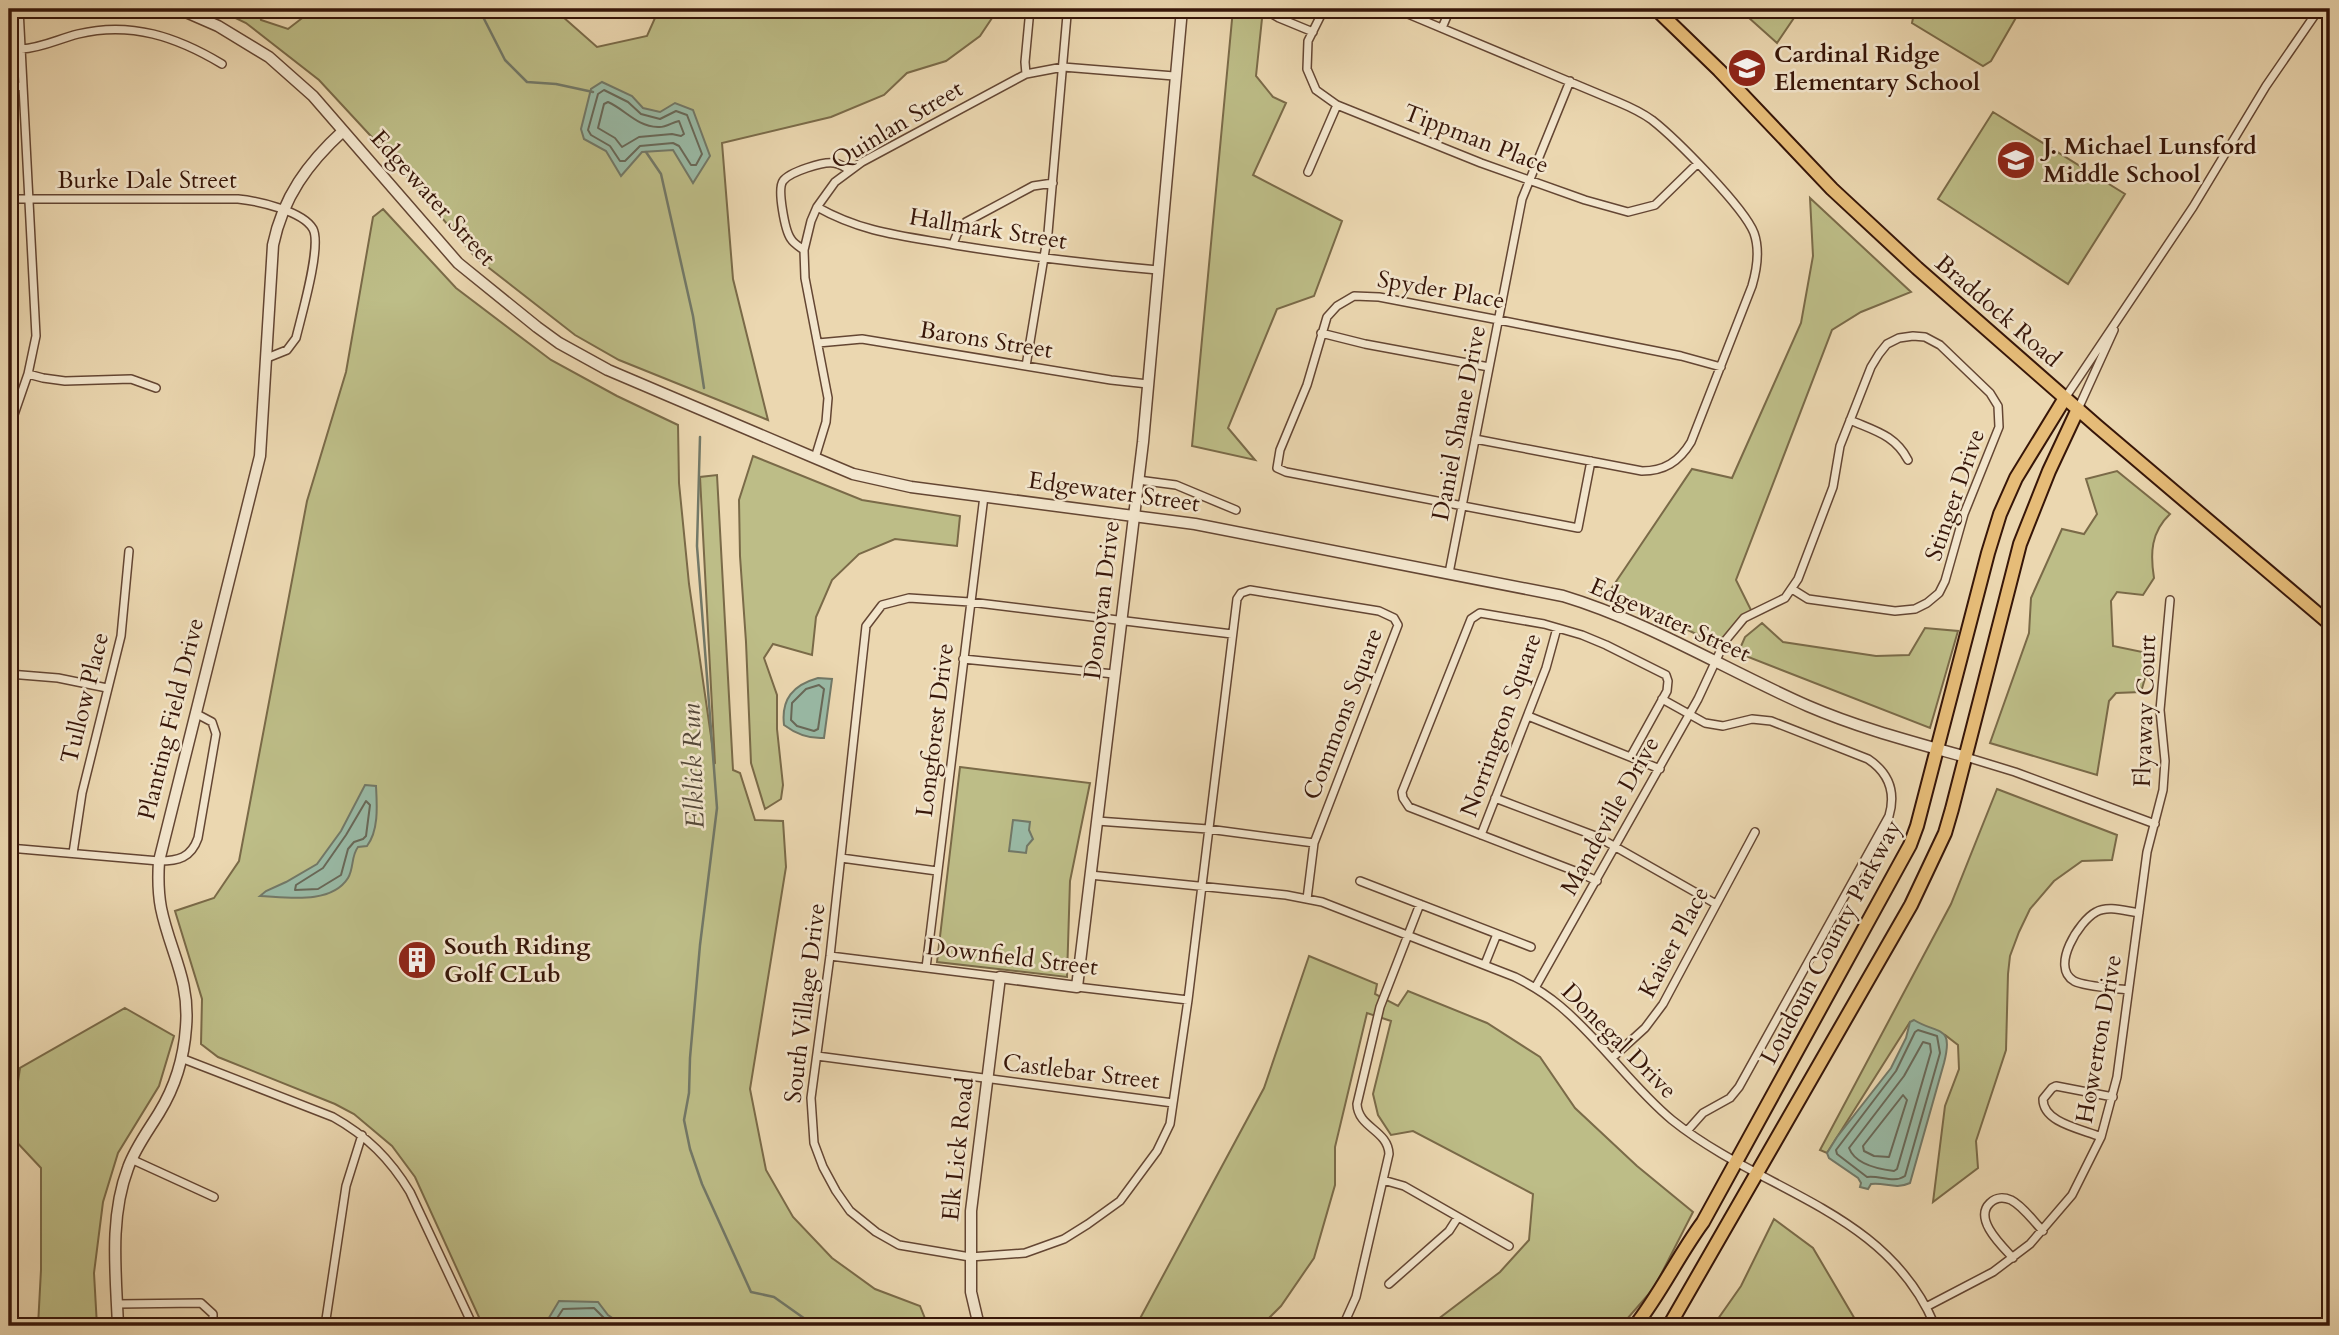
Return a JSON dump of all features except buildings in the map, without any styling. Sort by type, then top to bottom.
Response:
[{"type":"main road","name":"Braddock Road","points":[[1656,9],[1719,70],[1832,189],[1917,268],[2330,624]]},
{"type":"main road","name":"Loudoun County Parkway","points":[[1636,1326],[1654,1302],[1703,1222],[1910,845],[2000,514],[2016,478],[2065,398]]},
{"type":"main road","name":"Loudoun County Parkway","points":[[1669,1326],[1911,905],[1945,832],[2020,544],[2049,471],[2078,409]]},
{"type":"street","points":[[9,429],[28,374],[36,336],[19,9]]},
{"type":"street","name":"Edgewater Street","points":[[179,9],[218,26],[269,57],[313,96],[458,263],[537,327],[608,370],[814,458],[853,474],[884,482],[1225,529],[1546,592],[1588,604],[1797,701],[1849,722],[2015,772],[2155,824]]},
{"type":"street","points":[[1026,74],[1030,9]]},
{"type":"street","points":[[1026,366],[1044,259],[1053,183],[1066,9]]},
{"type":"street","name":"Donovan Drive","points":[[1077,987],[1138,480],[1182,9]]},
{"type":"street","points":[[1264,9],[1313,32]]},
{"type":"street","name":"Tippman Place","points":[[1324,9],[1306,54],[1310,80],[1316,90],[1337,105],[1428,143],[1595,204],[1628,212],[1655,205],[1697,164]]},
{"type":"street","points":[[1396,9],[1570,81],[1650,119],[1668,134],[1749,221],[1755,235],[1757,267],[1752,286],[1691,442],[1676,460],[1666,467],[1642,471],[1475,439]]},
{"type":"street","points":[[1442,28],[1450,9]]},
{"type":"street","points":[[2065,398],[2193,207],[2266,86],[2319,9]]},
{"type":"street","points":[[21,49],[42,47],[90,32],[121,29],[143,31],[177,40],[222,64]]},
{"type":"street","name":"Quinlan Street","points":[[814,458],[825,429],[828,404],[805,278],[804,250],[808,228],[817,207],[830,188],[849,170],[1026,74],[1063,67],[1174,76]]},
{"type":"street","name":"Daniel Shane Drive","points":[[1449,573],[1522,198],[1570,81]]},
{"type":"street","points":[[9,87],[23,86]]},
{"type":"street","points":[[1308,172],[1337,105]]},
{"type":"street","name":"Planting Field Drive","points":[[118,1326],[116,1216],[122,1183],[131,1159],[168,1097],[181,1058],[186,1026],[184,985],[161,909],[159,860],[260,456],[271,259],[276,231],[296,185],[313,161],[343,131]]},
{"type":"street","points":[[804,250],[793,241],[788,232],[780,191],[784,179],[794,173],[829,163],[849,170]]},
{"type":"street","points":[[953,244],[967,222],[1033,186],[1053,183]]},
{"type":"street","name":"Burke Dale Street","points":[[9,199],[238,200],[265,204],[310,224],[317,246],[296,338],[288,350],[267,358]]},
{"type":"street","name":"Hallmark Street","points":[[817,207],[839,219],[870,230],[1044,259],[1157,270]]},
{"type":"street","name":"Spyder Place","points":[[1462,506],[1286,472],[1277,468],[1277,461],[1307,385],[1321,333],[1332,310],[1354,296],[1379,297],[1681,355],[1721,367]]},
{"type":"street","points":[[2078,409],[2124,308]]},
{"type":"street","points":[[1321,333],[1364,344],[1489,367]]},
{"type":"street","name":"Stinger Drive","points":[[1925,337],[1940,345],[1990,393],[1998,406],[1999,427],[1964,514],[1939,593],[1915,609],[1895,611],[1808,599],[1792,589],[1833,487],[1840,446],[1879,354],[1887,344],[1899,338],[1925,337]]},
{"type":"street","name":"Barons Street","points":[[818,343],[862,339],[1147,384]]},
{"type":"street","points":[[28,374],[54,380],[131,379],[156,388]]},
{"type":"street","points":[[1850,420],[1890,438],[1900,446],[1908,460]]},
{"type":"street","points":[[1462,506],[1578,528],[1591,461]]},
{"type":"street","points":[[1138,480],[1176,485],[1236,510]]},
{"type":"street","name":"Longforest Drive","points":[[926,968],[984,496]]},
{"type":"street","name":"Tullow Place","points":[[73,853],[82,793],[121,636],[129,551]]},
{"type":"street","points":[[1717,662],[1736,625],[1744,618],[1785,598],[1792,589]]},
{"type":"street","name":"Commons Square","points":[[1202,886],[1237,599],[1241,593],[1250,590],[1380,611],[1394,618],[1398,625],[1314,843],[1307,899]]},
{"type":"street","name":"South Village Drive","points":[[1202,886],[1170,1124],[1157,1151],[1119,1201],[1064,1239],[1026,1253],[970,1257],[899,1244],[876,1232],[850,1211],[823,1167],[814,1143],[811,1098],[830,956],[866,626],[882,605],[909,598],[971,602],[1232,634]]},
{"type":"street","name":"Flyaway Court","points":[[2155,824],[2163,790],[2165,761],[2160,710],[2170,600]]},
{"type":"street","points":[[1597,881],[1409,807],[1403,798],[1403,789],[1471,619],[1480,613],[1558,628],[1606,645],[1666,675],[1669,686],[1631,756]]},
{"type":"street","name":"Norrington Square","points":[[1481,835],[1546,668],[1558,628]]},
{"type":"street","points":[[964,659],[1114,674]]},
{"type":"street","name":"Mandeville Drive","points":[[1535,988],[1660,769],[1717,662]]},
{"type":"street","points":[[9,674],[58,678],[107,688]]},
{"type":"street","points":[[1662,699],[1705,723],[1723,726],[1752,719],[1771,721],[1868,759],[1882,770],[1892,797],[1889,816],[1739,1087],[1730,1098],[1696,1118],[1687,1132]]},
{"type":"street","points":[[9,848],[159,860],[181,859],[192,850],[198,838],[216,734],[212,722],[195,713]]},
{"type":"street","points":[[1528,716],[1660,769]]},
{"type":"street","points":[[1495,798],[1598,837],[1716,904]]},
{"type":"street","points":[[1097,821],[1209,829],[1314,843]]},
{"type":"street","name":"Howerton Drive","points":[[1926,1307],[1973,1284],[2013,1258],[2043,1231],[2072,1195],[2102,1137],[2113,1097],[2147,852],[2155,824]]},
{"type":"street","name":"Kaiser Place","points":[[1612,1058],[1655,1017],[1755,832]]},
{"type":"street","points":[[841,858],[937,871]]},
{"type":"street","name":"Donegal Drive","points":[[1090,875],[1322,902],[1485,964],[1535,988],[1575,1019],[1653,1102],[1687,1132],[1735,1163],[1840,1219],[1875,1243],[1905,1273],[1935,1326]]},
{"type":"street","points":[[1360,881],[1531,947]]},
{"type":"street","points":[[1343,1326],[1356,1297],[1389,1147],[1382,1136],[1360,1117],[1357,1104],[1380,1007],[1420,904]]},
{"type":"street","points":[[2128,990],[2077,982],[2067,974],[2065,953],[2082,926],[2096,911],[2110,909],[2139,913]]},
{"type":"street","points":[[1485,964],[1497,934]]},
{"type":"street","name":"Downfield Street","points":[[830,956],[1188,1000]]},
{"type":"street","name":"Elk Lick Road","points":[[979,1326],[971,1292],[971,1211],[1000,977]]},
{"type":"street","name":"Castlebar Street","points":[[817,1056],[1173,1103]]},
{"type":"street","points":[[181,1058],[319,1110],[362,1135],[389,1161],[410,1192],[472,1324],[460,1326]]},
{"type":"street","points":[[2102,1137],[2052,1119],[2045,1110],[2043,1099],[2056,1086],[2113,1097]]},
{"type":"street","points":[[325,1326],[346,1186],[362,1135]]},
{"type":"street","points":[[131,1159],[214,1198]]},
{"type":"street","points":[[1383,1180],[1404,1186],[1509,1246]]},
{"type":"street","points":[[2013,1258],[1987,1225],[1986,1210],[1992,1201],[2001,1198],[2012,1201],[2043,1231]]},
{"type":"street","points":[[1389,1284],[1449,1231],[1458,1217]]},
{"type":"street","points":[[117,1304],[201,1303],[213,1314],[213,1326]]},
{"type":"green space","points":[[217,9],[259,9],[261,20],[288,29],[314,9],[554,9],[597,47],[647,36],[659,9],[998,9],[980,36],[946,61],[907,73],[884,95],[831,117],[722,143],[733,279],[768,420],[619,360],[575,335],[475,257],[393,160],[319,80],[246,23]]},
{"type":"green space","points":[[1233,9],[1263,9],[1256,76],[1273,97],[1286,103],[1253,175],[1342,221],[1314,296],[1277,309],[1228,428],[1255,460],[1192,446]]},
{"type":"green space","points":[[1739,9],[1800,9],[1777,43]]},
{"type":"green space","points":[[1922,9],[2021,9],[1991,61],[1983,66],[1912,23]]},
{"type":"green space","points":[[1993,112],[2125,194],[2068,284],[1938,199]]},
{"type":"green space","points":[[1810,198],[1911,292],[1861,312],[1832,330],[1736,580],[1753,614],[1723,647],[1609,592],[1692,469],[1732,478],[1801,323],[1813,256]]},
{"type":"green space","points":[[383,209],[456,288],[551,360],[678,425],[679,483],[689,584],[715,764],[700,477],[717,475],[733,770],[740,773],[755,820],[783,821],[786,867],[750,1089],[766,1170],[793,1217],[832,1258],[875,1289],[920,1306],[928,1326],[483,1326],[415,1177],[392,1146],[354,1114],[218,1057],[201,1044],[202,999],[175,911],[214,898],[239,861],[307,501],[346,372],[373,217]]},
{"type":"green space","points":[[753,456],[862,500],[960,516],[957,546],[895,539],[859,554],[832,580],[816,617],[812,655],[773,644],[764,658],[777,695],[777,729],[783,785],[781,799],[765,809],[751,763],[740,556],[739,500]]},
{"type":"green space","points":[[2117,471],[2170,514],[2159,528],[2153,543],[2154,578],[2143,595],[2117,592],[2111,601],[2113,646],[2152,654],[2141,692],[2116,693],[2109,701],[2097,775],[1990,743],[2029,633],[2031,598],[2062,529],[2084,534],[2097,514],[2086,479]]},
{"type":"green space","points":[[1762,623],[1783,642],[1876,656],[1909,655],[1925,628],[1958,631],[1930,728],[1738,653],[1745,637]]},
{"type":"green space","points":[[960,767],[1090,783],[1070,881],[1067,977],[937,962]]},
{"type":"green space","points":[[1997,789],[2117,835],[2112,860],[2082,861],[2054,881],[2030,909],[2010,956],[2006,1050],[1976,1141],[1978,1168],[1933,1202],[1945,1106],[1959,1069],[1958,1045],[1945,1035],[1910,1022],[1827,1153],[1820,1150],[1951,904]]},
{"type":"green space","points":[[1309,956],[1377,984],[1375,994],[1398,1006],[1408,991],[1487,1023],[1540,1057],[1575,1108],[1637,1166],[1693,1212],[1654,1288],[1621,1326],[1429,1326],[1500,1272],[1529,1240],[1533,1194],[1413,1131],[1391,1135],[1378,1115],[1373,1094],[1391,1021],[1367,1013],[1335,1147],[1335,1185],[1314,1258],[1281,1306],[1261,1326],[1136,1326],[1264,1088]]},
{"type":"green space","points":[[125,1008],[174,1036],[159,1086],[118,1153],[103,1202],[94,1273],[97,1326],[38,1326],[41,1168],[10,1135],[20,1068]]},
{"type":"green space","points":[[1774,1219],[1813,1248],[1859,1326],[1713,1326],[1741,1286]]},
{"type":"water","points":[[602,82],[632,96],[643,108],[660,112],[675,103],[693,110],[710,156],[693,183],[673,150],[642,152],[621,176],[606,151],[584,139],[581,129],[591,89]]},
{"type":"water","points":[[818,678],[832,679],[824,738],[802,735],[784,725],[785,708],[791,694],[795,689]]},
{"type":"water","points":[[365,785],[376,786],[374,833],[367,846],[358,847],[350,874],[340,887],[320,896],[307,898],[260,896],[317,864],[341,831]]},
{"type":"water","points":[[1013,820],[1030,822],[1029,830],[1033,839],[1027,846],[1026,853],[1009,851]]},
{"type":"water","points":[[1914,1020],[1942,1032],[1947,1042],[1947,1051],[1910,1183],[1900,1186],[1871,1184],[1868,1189],[1860,1187],[1858,1178],[1829,1158],[1827,1153],[1891,1068],[1906,1038],[1910,1022]]},
{"type":"water","points":[[559,1301],[598,1302],[608,1315],[624,1326],[544,1326]]},
{"type":"waterway","name":"Elklick Run","points":[[479,9],[505,60],[527,82],[556,84],[593,92]]},
{"type":"waterway","name":"Elklick Run","points":[[646,152],[661,174],[693,316],[704,388]]},
{"type":"waterway","name":"Elklick Run","points":[[700,437],[697,546],[717,808],[700,945],[689,1093],[684,1120],[702,1184],[751,1292],[774,1297],[815,1326]]},
{"type":"place","name":"Cardinal Ridge Elementary School","points":[[1747,68]]},
{"type":"place","name":"J. Michael Lunsford Middle School","points":[[2016,160]]},
{"type":"place","name":"South Riding Golf CLub","points":[[417,960]]}]
